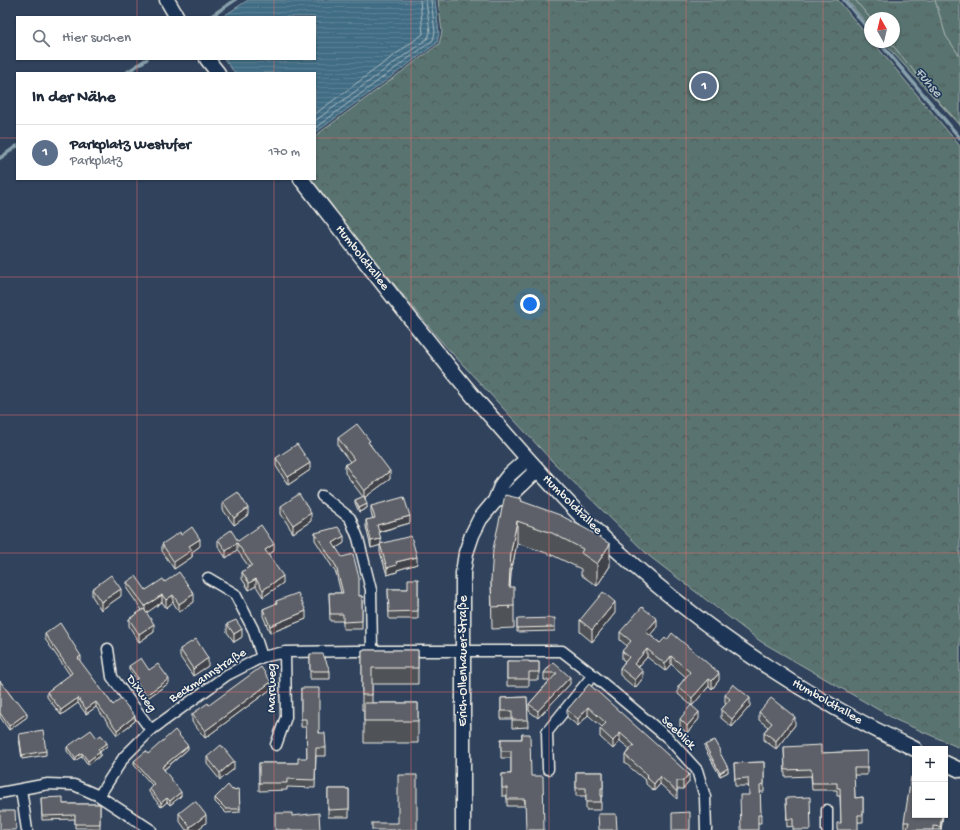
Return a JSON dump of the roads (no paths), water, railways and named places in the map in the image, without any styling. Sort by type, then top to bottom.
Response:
[{"type":"street","points":[[167,0],[176,16]]},
{"type":"street","points":[[208,60],[217,72]]},
{"type":"street","name":"Humboldtallee","points":[[302,180],[423,336],[527,459],[591,526],[634,565],[688,610],[748,654],[784,678],[871,727],[912,748]]},
{"type":"street","name":"Erich-Ollenhauer-Straße","points":[[464,830],[462,650],[463,573],[466,553],[472,535],[480,519],[495,501],[502,484],[509,475],[527,459]]},
{"type":"street","name":"Erich-Ollenhauer-Straße","points":[[495,501],[511,495],[537,470]]},
{"type":"street","points":[[322,496],[350,518],[358,538],[371,590],[372,650]]},
{"type":"street","points":[[208,578],[235,594],[253,629],[262,656]]},
{"type":"street","name":"Dixweg","points":[[108,649],[112,677],[151,730]]},
{"type":"street","name":"Beckmannstraße","points":[[99,796],[124,757],[151,730],[227,676],[262,656],[285,652],[462,650]]},
{"type":"street","name":"Seeblick","points":[[462,650],[562,652],[593,675],[668,738],[697,770],[705,797],[706,830]]},
{"type":"street","name":"Marcweg","points":[[276,745],[286,717],[285,652]]},
{"type":"street","points":[[548,769],[547,732],[593,675]]},
{"type":"street","points":[[948,764],[960,770]]},
{"type":"street","points":[[0,793],[48,784],[74,785],[99,796],[151,830]]},
{"type":"street","points":[[21,789],[27,830]]},
{"type":"street","points":[[827,810],[827,830]]},
{"type":"water","points":[[248,0],[435,0],[439,33],[437,43],[316,132],[316,72],[234,72],[225,60],[316,60],[316,16],[224,16]]},
{"type":"waterway","points":[[211,16],[235,0]]},
{"type":"waterway","name":"Fuhse","points":[[844,0],[864,24]]},
{"type":"waterway","name":"Fuhse","points":[[884,48],[960,138]]},
{"type":"waterway","points":[[128,72],[146,60]]},
{"type":"waterway","points":[[0,158],[16,147]]},
{"type":"place","name":"Parkplatz Westufer","points":[[704,86]]}]
